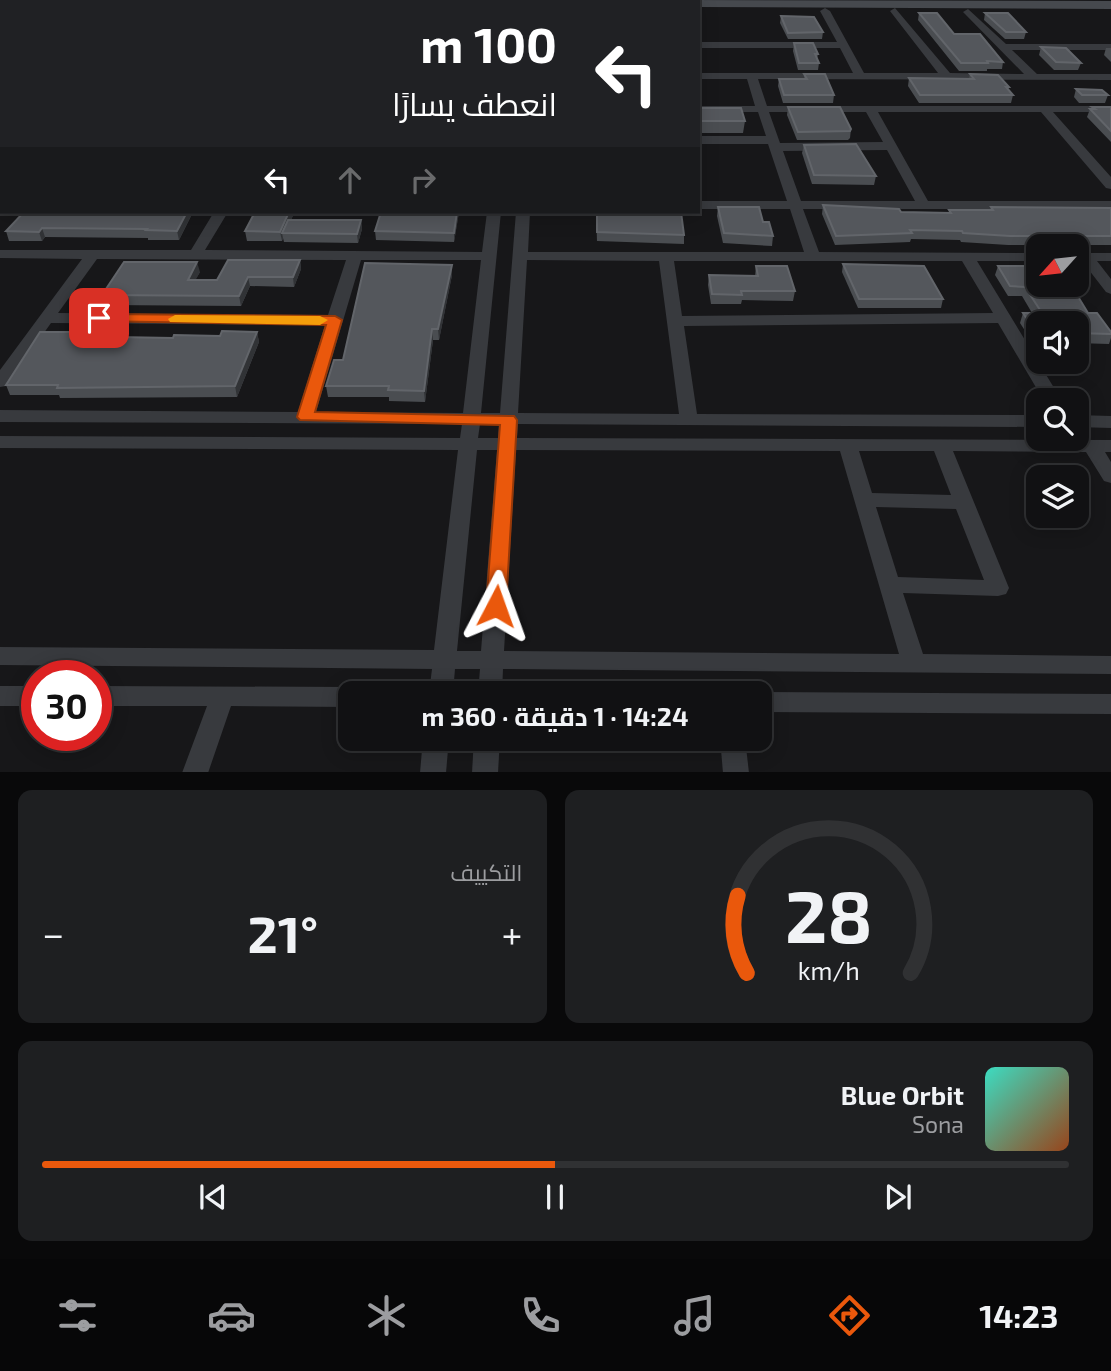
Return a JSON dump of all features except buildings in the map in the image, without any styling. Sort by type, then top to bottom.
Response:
[{"type":"main road","points":[[700,3],[1111,5]]},
{"type":"main road","points":[[700,11],[1111,12]]},
{"type":"street","points":[[825,11],[860,76]]},
{"type":"street","points":[[895,11],[946,76]]},
{"type":"street","points":[[968,12],[1034,77]]},
{"type":"street","points":[[700,45],[843,45]]},
{"type":"street","points":[[1004,47],[1111,47]]},
{"type":"street","points":[[700,76],[1111,77]]},
{"type":"street","points":[[751,76],[765,110],[813,257]]},
{"type":"street","points":[[870,109],[924,205]]},
{"type":"street","points":[[700,110],[1111,110]]},
{"type":"street","points":[[1044,110],[1111,185]]},
{"type":"street","points":[[700,140],[891,146]]},
{"type":"street","points":[[1088,159],[1111,159]]},
{"type":"street","points":[[700,205],[1111,205]]},
{"type":"street","points":[[195,254],[220,214]]},
{"type":"street","points":[[443,681],[494,214]]},
{"type":"street","points":[[491,681],[523,214]]},
{"type":"street","points":[[0,254],[489,256]]},
{"type":"street","points":[[0,382],[93,254]]},
{"type":"street","points":[[305,417],[355,255]]},
{"type":"street","points":[[520,256],[1026,257]]},
{"type":"street","points":[[666,257],[690,420]]},
{"type":"street","points":[[967,257],[1045,388]]},
{"type":"street","points":[[1089,257],[1111,257]]},
{"type":"street","points":[[1089,266],[1111,289]]},
{"type":"street","points":[[47,318],[335,320]]},
{"type":"street","points":[[675,321],[1004,318]]},
{"type":"street","points":[[0,416],[1026,421]]},
{"type":"street","points":[[1089,421],[1111,422]]},
{"type":"street","points":[[0,442],[1111,446]]},
{"type":"street","points":[[847,444],[914,664]]},
{"type":"street","points":[[890,585],[998,588],[941,445]]},
{"type":"street","points":[[1091,445],[1111,477]]},
{"type":"street","points":[[864,500],[964,502]]},
{"type":"street","points":[[0,656],[1111,665]]},
{"type":"street","points":[[0,696],[21,696]]},
{"type":"street","points":[[112,696],[338,697]]},
{"type":"street","points":[[195,772],[222,697]]},
{"type":"street","points":[[772,702],[1111,704]]},
{"type":"street","points":[[433,772],[435,751]]},
{"type":"street","points":[[485,772],[486,751]]},
{"type":"street","points":[[734,751],[736,772]]},
{"type":"slow traffic","points":[[175,319],[320,320]]},
{"type":"route","points":[[99,318],[335,320],[305,417],[508,420],[496,606]]}]
